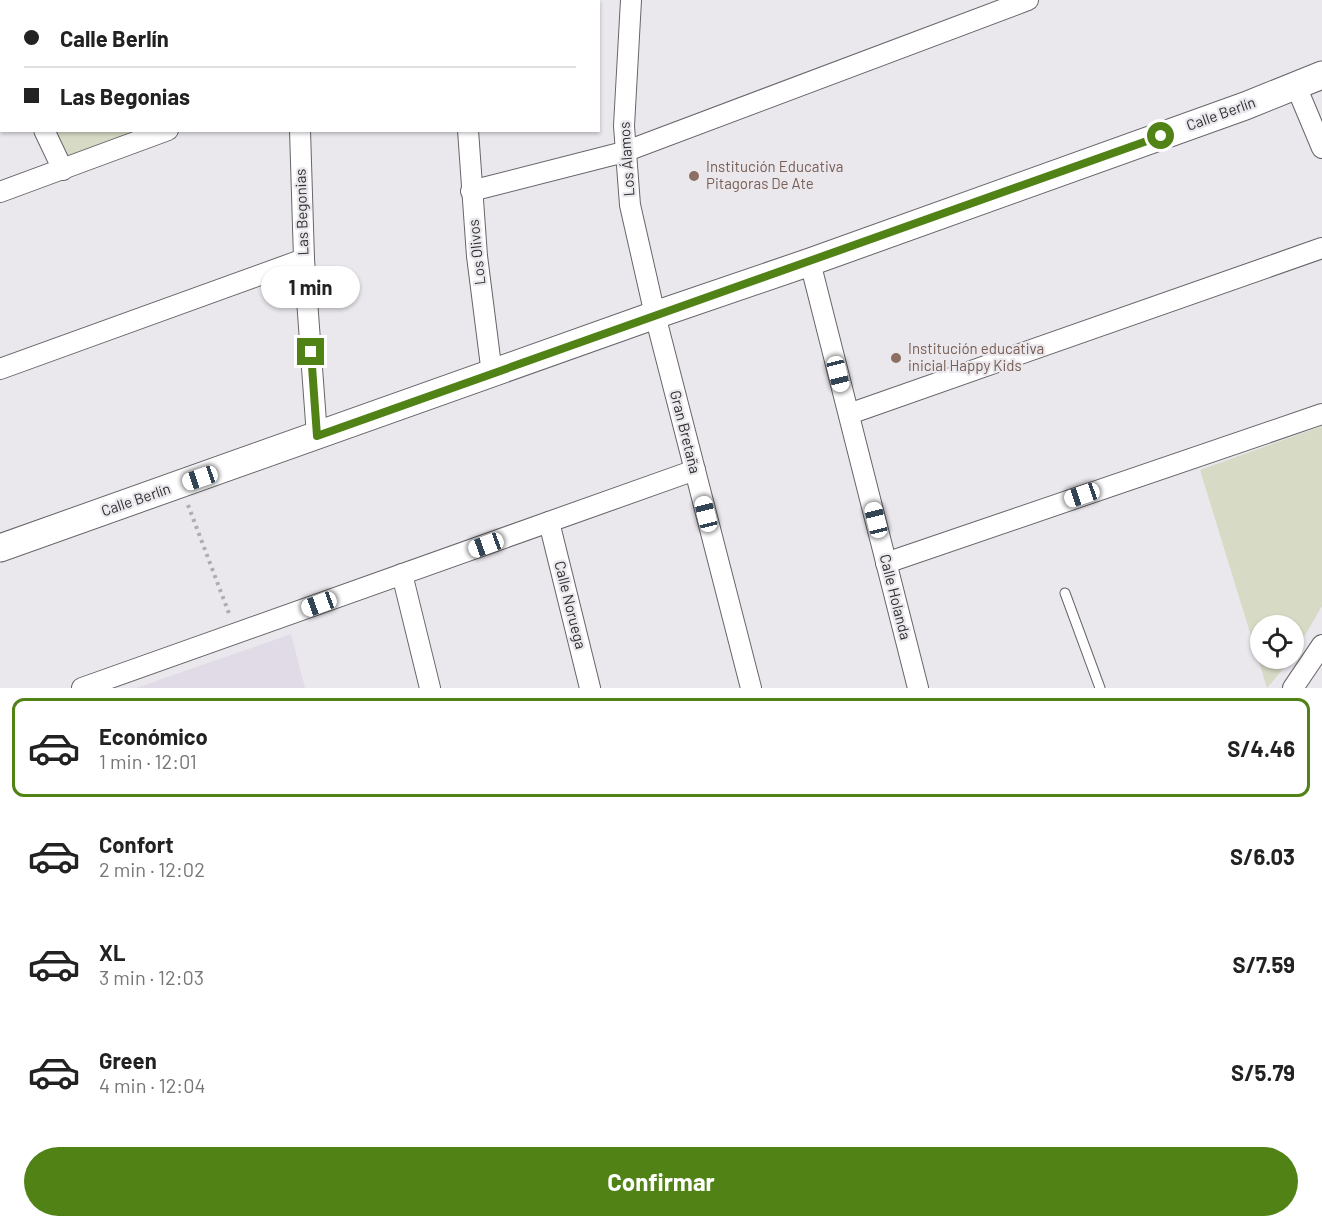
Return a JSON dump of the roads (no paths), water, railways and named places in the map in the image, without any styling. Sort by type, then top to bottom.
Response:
[{"type":"street","name":"Los Álamos","points":[[631,0],[624,101],[624,152],[630,205],[655,315]]},
{"type":"street","points":[[471,191],[624,152],[1028,0]]},
{"type":"street","name":"Calle Berlín","points":[[0,548],[810,262],[1322,75]]},
{"type":"street","points":[[1296,86],[1322,148]]},
{"type":"street","points":[[45,132],[63,170]]},
{"type":"street","points":[[0,192],[163,132]]},
{"type":"street","name":"Las Begonias","points":[[300,132],[303,259],[317,436]]},
{"type":"street","name":"Los Olivos","points":[[468,132],[471,191],[492,374]]},
{"type":"street","points":[[849,414],[1322,248]]},
{"type":"street","points":[[0,369],[303,259]]},
{"type":"street","name":"Calle Holanda","points":[[810,262],[918,688]]},
{"type":"street","name":"Gran Bretaña","points":[[655,315],[751,688]]},
{"type":"street","points":[[886,562],[1322,414]]},
{"type":"street","points":[[82,688],[695,470]]},
{"type":"street","name":"Calle Noruega","points":[[549,522],[590,688]]},
{"type":"street","points":[[402,574],[430,688]]},
{"type":"street","points":[[1293,688],[1322,645]]},
{"type":"lane","points":[[1065,593],[1100,688]]},
{"type":"place","name":"Institución Educativa Pitagoras De Ate","points":[[694,176]]},
{"type":"place","name":"Institución educativa inicial Happy Kids","points":[[896,358]]}]
